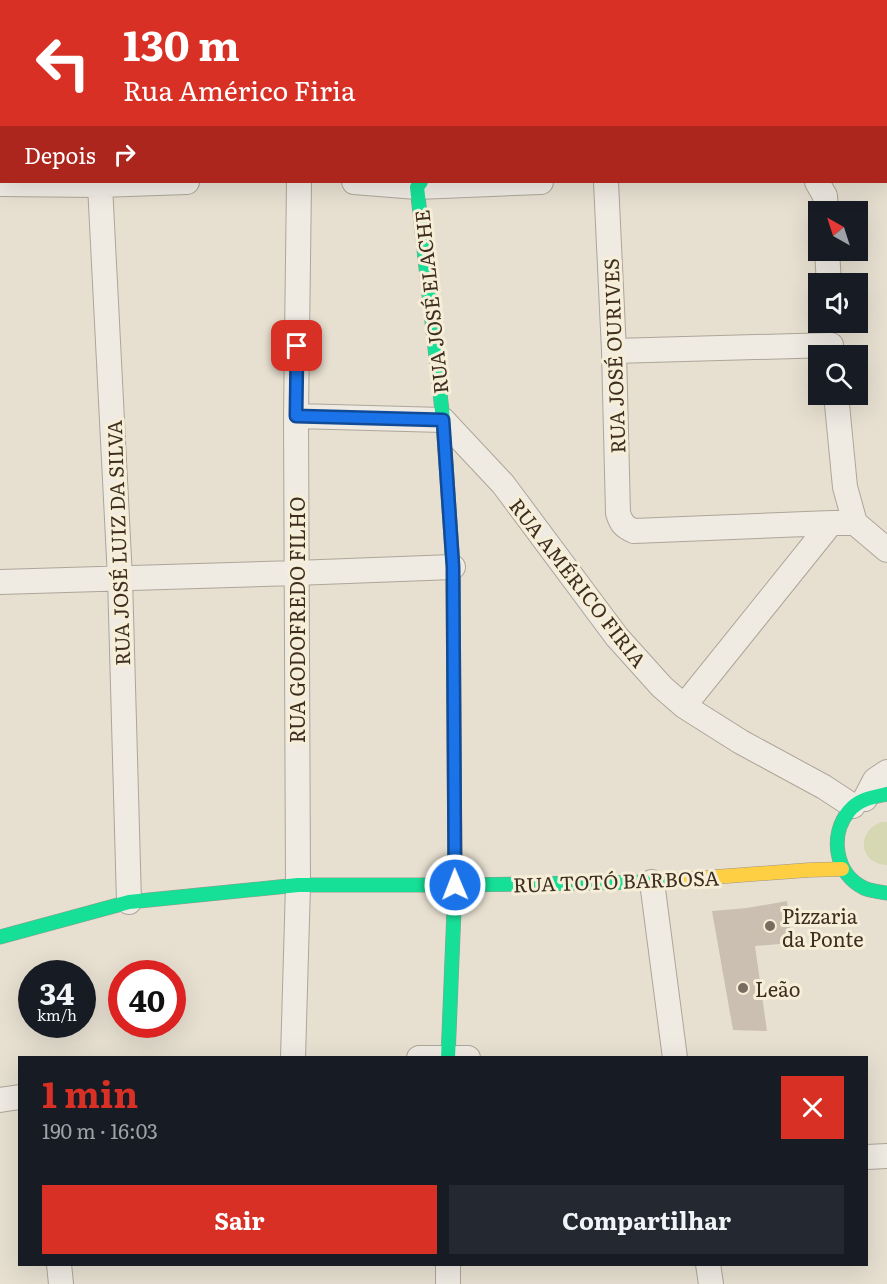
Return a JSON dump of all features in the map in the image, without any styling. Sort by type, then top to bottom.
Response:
[{"type":"main road","name":"RUA JOSÉ ELACHE","points":[[419,184],[443,420],[453,567],[455,885],[448,1056]]},
{"type":"main road","points":[[868,800],[841,823],[832,840],[843,869],[850,879],[883,899]]},
{"type":"main road","name":"RUA TOTÓ BARBOSA","points":[[776,872],[805,858]]},
{"type":"main road","name":"RUA TOTÓ BARBOSA","points":[[1,936],[129,902],[298,885],[652,882],[843,869]]},
{"type":"street","points":[[0,184],[159,183]]},
{"type":"street","name":"RUA GODOFREDO FILHO","points":[[293,1056],[298,885],[296,416],[299,183]]},
{"type":"street","points":[[386,183],[480,183]]},
{"type":"street","name":"RUA JOSÉ OURIVES","points":[[606,183],[620,522],[625,528],[634,531],[831,523]]},
{"type":"street","points":[[818,183],[825,201]]},
{"type":"street","name":"RUA JOSÉ LUIZ DA SILVA","points":[[100,185],[120,578],[129,902]]},
{"type":"street","points":[[614,351],[831,341]]},
{"type":"street","points":[[837,405],[845,487],[855,523],[887,550]]},
{"type":"street","points":[[296,416],[443,420]]},
{"type":"street","name":"RUA AMÉRICO FIRIA","points":[[443,420],[503,484],[617,637],[662,687],[684,706],[741,742],[825,787],[868,800]]},
{"type":"street","points":[[684,706],[831,523],[855,523]]},
{"type":"street","points":[[0,582],[453,567]]},
{"type":"street","points":[[868,800],[875,780],[887,772]]},
{"type":"street","points":[[652,882],[675,1056]]},
{"type":"street","points":[[0,1100],[18,1097]]},
{"type":"street","points":[[868,1157],[887,1156]]},
{"type":"street","points":[[59,1266],[60,1284]]},
{"type":"street","points":[[448,1266],[448,1284]]},
{"type":"street","points":[[708,1266],[711,1284]]},
{"type":"green space","points":[[882,822],[887,822],[887,865],[870,859],[864,846],[868,832]]},
{"type":"building","name":"Leão","points":[[787,901],[792,943],[755,946],[767,1031],[733,1030],[712,911]]},
{"type":"traffic: fast","points":[[420,183],[417,187],[443,420],[453,567],[455,885],[448,1056]]},
{"type":"traffic: fast","points":[[887,794],[867,799],[853,807],[843,821],[837,842],[841,864],[854,882],[866,889],[887,893]]},
{"type":"traffic: fast","points":[[0,937],[129,902],[298,885],[652,882],[688,879]]},
{"type":"traffic: slow","points":[[688,879],[842,869]]},
{"type":"place","name":"Pizzaria da Ponte","points":[[770,926]]},
{"type":"place","name":"Leão","points":[[743,988]]},
{"type":"route","points":[[297,346],[296,416],[443,420],[453,567],[455,885]]}]
